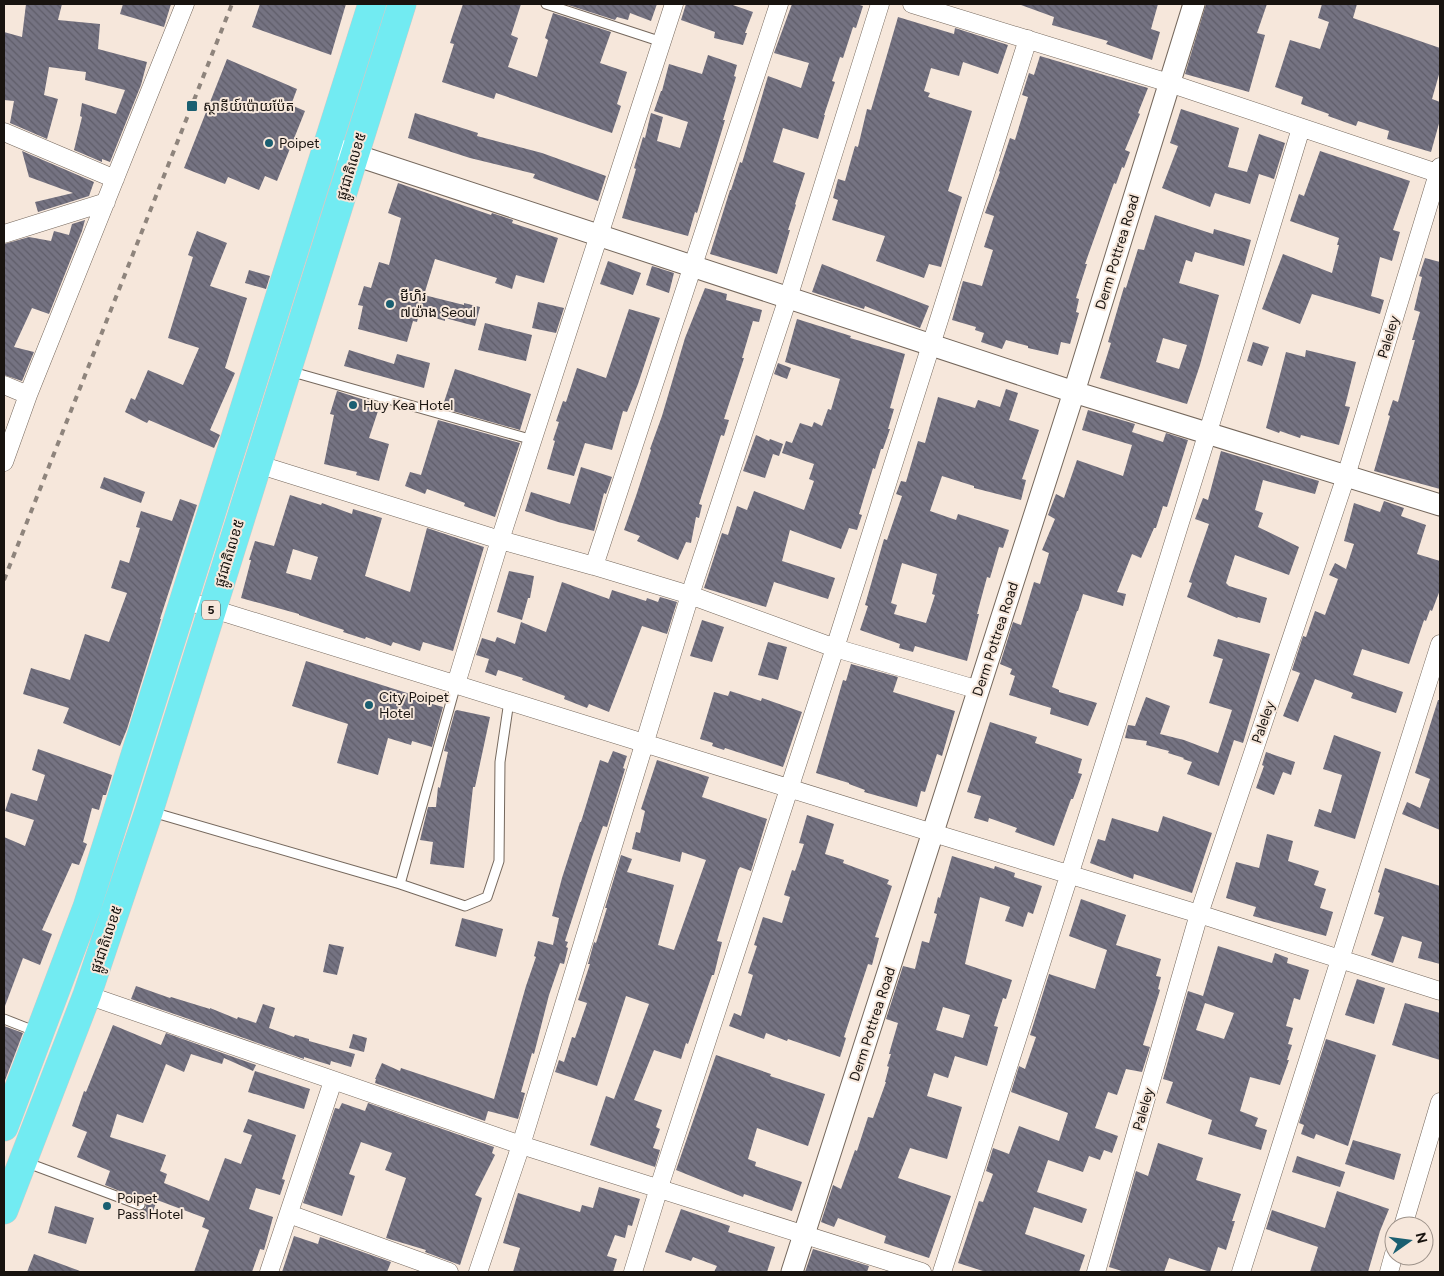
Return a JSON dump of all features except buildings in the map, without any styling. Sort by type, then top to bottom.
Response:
[{"type":"highway","name":"ផ្លូវជាតិលេខ៥","points":[[4,1127],[88,907],[372,4]]},
{"type":"highway","name":"ផ្លូវជាតិលេខ៥","points":[[4,1210],[24,1162],[86,995],[149,811],[402,4]]},
{"type":"street","points":[[4,462],[28,395],[184,4]]},
{"type":"street","points":[[456,684],[500,540],[674,4]]},
{"type":"street","points":[[594,566],[779,4]]},
{"type":"street","points":[[478,1272],[521,1145],[690,595],[788,298],[880,4]]},
{"type":"street","points":[[912,4],[1170,83],[1301,128],[1439,172]]},
{"type":"street","name":"Derm Pottrea Road","points":[[792,1272],[1074,392],[1194,4]]},
{"type":"street","points":[[633,1272],[835,648],[1028,40]]},
{"type":"street","points":[[942,1272],[1070,875],[1208,435],[1301,128]]},
{"type":"street","points":[[4,132],[115,179]]},
{"type":"street","points":[[328,146],[1074,392],[1208,435],[1440,505]]},
{"type":"street","name":"Paleley","points":[[1096,1272],[1199,914],[1346,476],[1439,172]]},
{"type":"street","points":[[4,234],[106,202]]},
{"type":"street","points":[[4,385],[28,395]]},
{"type":"street","points":[[257,464],[500,540],[690,595],[835,648],[979,690]]},
{"type":"street","points":[[184,600],[1199,914],[1440,991]]},
{"type":"street","points":[[1241,1272],[1440,644]]},
{"type":"street","points":[[86,995],[521,1145],[922,1272]]},
{"type":"street","points":[[269,1272],[333,1081]]},
{"type":"street","points":[[1406,1216],[1440,1102]]},
{"type":"street","points":[[288,1214],[449,1272]]},
{"type":"lane","points":[[546,4],[662,42]]},
{"type":"lane","points":[[287,370],[533,440]]},
{"type":"lane","points":[[400,884],[456,684]]},
{"type":"lane","points":[[149,811],[400,884],[465,906],[487,897],[499,860],[500,762],[509,701]]},
{"type":"lane","points":[[4,1019],[40,1034]]},
{"type":"lane","points":[[24,1162],[140,1206]]},
{"type":"railway","points":[[4,580],[232,4]]},
{"type":"place","name":"ស្ថានីយ៍ប៉ោយប៉ែត","points":[[192,106]]},
{"type":"place","name":"Poipet","points":[[269,143]]},
{"type":"place","name":"មីហិរ ៧យ៉ាង Seoul","points":[[390,304]]},
{"type":"place","name":"Huy Kea Hotel","points":[[353,405]]},
{"type":"place","name":"City Poipet Hotel","points":[[369,705]]},
{"type":"place","name":"Poipet Pass Hotel","points":[[107,1206]]}]
